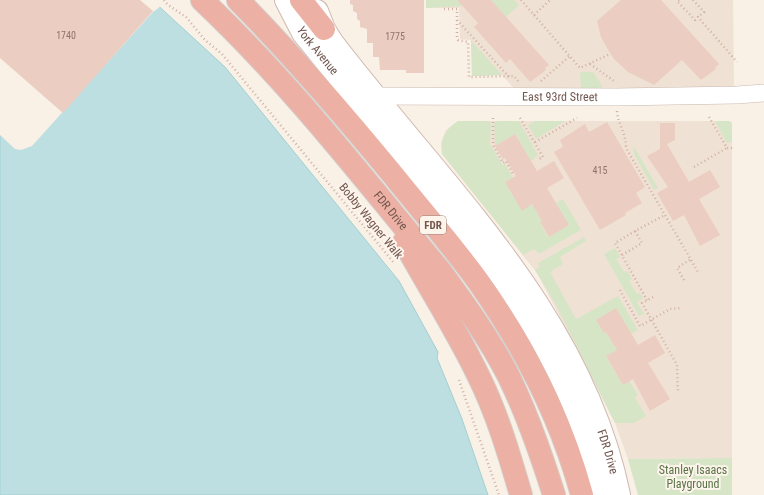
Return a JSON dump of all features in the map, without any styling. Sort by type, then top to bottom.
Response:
[{"type":"highway","name":"FDR Drive","points":[[202,0],[265,62],[298,98],[441,272],[470,312],[496,354],[530,424],[554,495]]},
{"type":"highway","name":"FDR Drive","points":[[238,0],[294,58],[330,99],[478,280],[520,347],[538,381],[557,424],[580,489]]},
{"type":"highway","points":[[301,0],[324,29]]},
{"type":"highway","points":[[378,195],[455,330],[479,376],[500,428],[522,495]]},
{"type":"main road","name":"York Avenue","points":[[286,0],[303,33],[366,96]]},
{"type":"main road","name":"York Avenue","points":[[314,0],[324,29],[366,96]]},
{"type":"main road","name":"FDR Drive","points":[[366,96],[486,230],[517,271],[547,319],[574,370],[595,439],[619,495]]},
{"type":"main road","name":"FDR Drive","points":[[595,439],[603,495]]},
{"type":"street","name":"East 93rd Street","points":[[366,96],[616,97],[737,95],[764,93]]},
{"type":"path","name":"Bobby Wagner Walk","points":[[164,0],[168,5],[186,17],[205,40],[222,54],[396,266]]},
{"type":"path","points":[[521,0],[580,68],[610,54]]},
{"type":"path","points":[[534,15],[550,0]]},
{"type":"path","points":[[679,0],[677,1],[695,20],[704,12],[693,0]]},
{"type":"path","points":[[444,9],[456,9],[457,38],[458,40],[468,42],[469,77],[514,76],[524,87]]},
{"type":"path","points":[[698,17],[737,62]]},
{"type":"path","points":[[457,20],[508,77]]},
{"type":"path","points":[[540,82],[570,56]]},
{"type":"path","points":[[709,117],[727,148]]},
{"type":"path","points":[[493,118],[493,145],[503,162],[506,161],[513,174]]},
{"type":"path","points":[[520,118],[543,157],[538,160]]},
{"type":"path","points":[[534,142],[577,118]]},
{"type":"path","points":[[617,118],[626,137],[626,148],[698,272]]},
{"type":"path","points":[[694,168],[727,148],[735,148]]},
{"type":"path","points":[[647,300],[615,243],[665,215]]},
{"type":"path","points":[[622,255],[642,243],[635,231]]},
{"type":"path","points":[[684,280],[677,268],[691,259]]},
{"type":"path","points":[[620,290],[640,326],[670,309],[680,308]]},
{"type":"path","points":[[654,297],[642,303],[677,365],[678,392]]},
{"type":"path","points":[[457,374],[498,495]]},
{"type":"shaded area","points":[[426,0],[733,0],[734,89],[517,92],[502,75],[472,76],[471,40],[460,39],[459,8],[426,8]]},
{"type":"shaded area","points":[[458,121],[729,121],[732,123],[732,458],[628,459],[615,423],[537,273],[442,154],[441,143],[446,130]]},
{"type":"green space","points":[[426,0],[457,0],[463,6],[426,8]]},
{"type":"green space","points":[[491,0],[514,0],[519,5],[506,17]]},
{"type":"green space","points":[[471,40],[502,75],[472,76]]},
{"type":"green space","points":[[580,72],[593,72],[602,85],[601,91],[581,90]]},
{"type":"green space","points":[[458,121],[489,121],[491,124],[490,144],[503,166],[505,164],[513,178],[505,182],[522,210],[532,204],[542,221],[540,223],[548,237],[568,225],[556,203],[563,199],[581,230],[539,254],[534,249],[523,255],[442,154],[444,135]]},
{"type":"green space","points":[[497,121],[519,121],[538,155],[531,161],[515,134],[495,146],[494,123]]},
{"type":"green space","points":[[535,121],[565,121],[536,139],[528,125]]},
{"type":"green space","points":[[715,121],[729,121],[732,123],[732,142],[727,143]]},
{"type":"green space","points":[[633,145],[658,188],[654,190],[634,154]]},
{"type":"green space","points":[[584,237],[586,241],[560,257],[563,264],[550,272],[576,319],[618,296],[638,330],[631,334],[616,308],[596,320],[604,333],[606,332],[617,350],[606,357],[623,385],[629,381],[638,395],[635,398],[646,416],[634,423],[615,423],[555,303],[535,270],[540,267],[538,263]]},
{"type":"green space","points":[[615,248],[620,257],[616,259],[624,272],[627,271],[632,279],[629,281],[637,294],[640,293],[643,298],[637,302],[644,314],[639,316],[604,254]]},
{"type":"green space","name":"Stanley Isaacs Playground","points":[[732,458],[732,495],[638,495],[628,459]]},
{"type":"water","points":[[0,0],[152,0],[225,67],[399,281],[438,352],[437,358],[462,419],[488,495],[0,495]]},
{"type":"pier","points":[[0,0],[155,0],[161,6],[153,12],[32,146],[21,150],[15,149],[0,135]]},
{"type":"building","points":[[0,0],[140,0],[153,11],[63,113],[0,58]]},
{"type":"building","points":[[350,0],[424,0],[424,73],[406,73],[406,70],[380,70],[379,57],[373,57],[373,43],[367,43],[367,29],[360,27],[360,21],[357,19],[357,13],[353,11],[353,5],[350,4]]},
{"type":"building","points":[[457,0],[491,0],[549,65],[545,68],[546,70],[530,82],[510,59],[506,63],[474,27],[478,23]]},
{"type":"building","points":[[621,0],[661,0],[719,64],[715,68],[716,69],[701,80],[682,60],[654,85],[628,72],[614,59],[607,48],[601,37],[597,21]]},
{"type":"building","points":[[607,122],[645,187],[636,193],[642,203],[625,213],[626,215],[600,230],[554,152],[563,147],[560,140],[585,124],[589,132]]},
{"type":"building","points":[[660,123],[675,123],[675,140],[667,144],[689,182],[710,170],[720,187],[699,199],[720,235],[700,246],[684,215],[673,221],[657,193],[668,187],[647,156],[660,149]]},
{"type":"building","points":[[515,134],[537,171],[554,161],[564,178],[547,188],[569,225],[549,237],[532,204],[522,211],[505,182],[516,176],[505,158],[503,159],[495,146]]},
{"type":"building","points":[[616,308],[638,345],[655,335],[665,353],[648,363],[670,399],[650,411],[633,379],[623,385],[606,356],[617,350],[606,332],[604,333],[596,320]]}]
